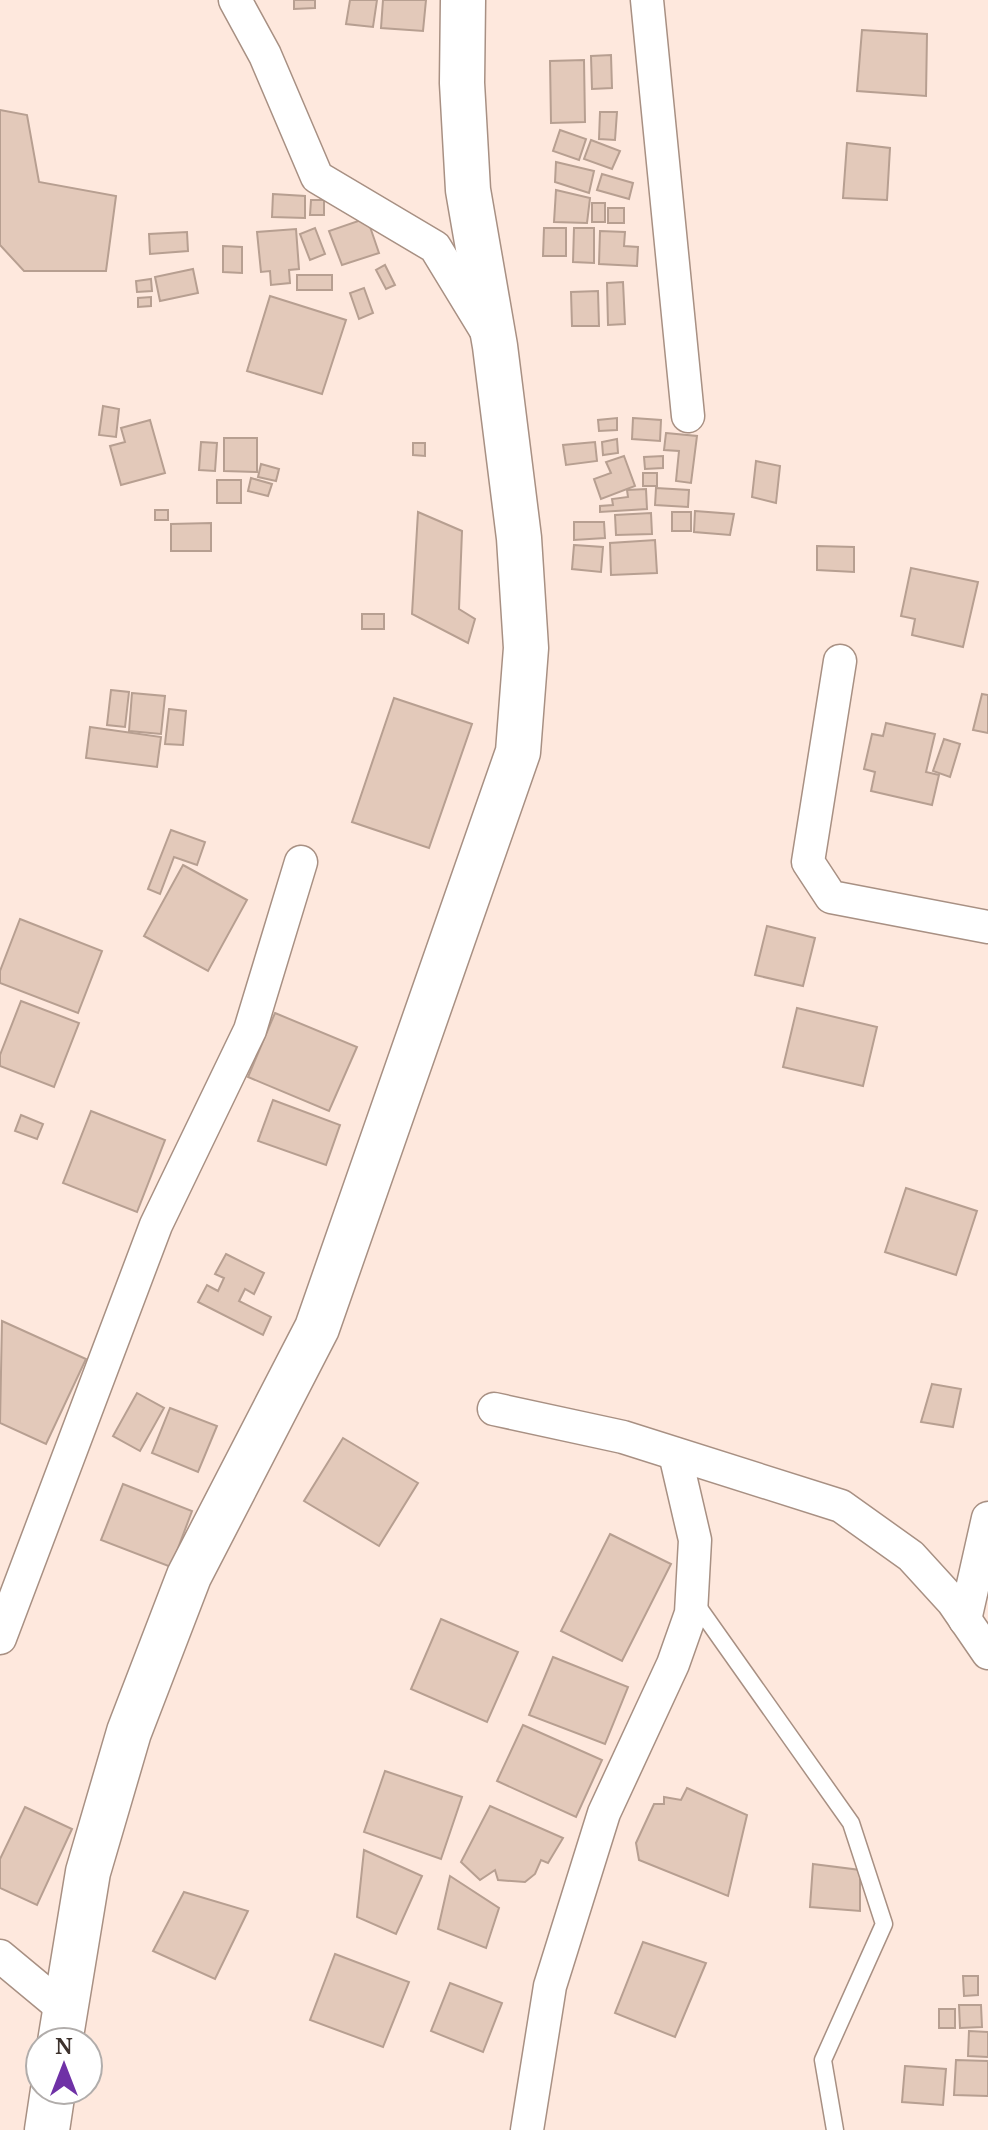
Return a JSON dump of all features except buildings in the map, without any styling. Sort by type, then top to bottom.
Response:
[{"type":"main road","points":[[63,2026],[88,1872],[129,1732],[189,1576],[317,1328],[518,752],[526,648],[519,538],[495,346],[468,190],[462,83],[463,0]]},
{"type":"main road","points":[[47,2130],[51,2106]]},
{"type":"street","points":[[235,0],[265,55],[317,177],[435,247],[495,346]]},
{"type":"street","points":[[647,0],[688,416]]},
{"type":"street","points":[[840,661],[808,862],[831,897],[988,927]]},
{"type":"street","points":[[0,1638],[156,1225],[250,1030],[301,862]]},
{"type":"street","points":[[494,1409],[623,1437],[841,1506],[911,1556],[965,1620],[988,1653]]},
{"type":"street","points":[[527,2130],[555,1971],[604,1813],[673,1664],[691,1613],[695,1540],[675,1454]]},
{"type":"street","points":[[965,1620],[988,1518]]},
{"type":"street","points":[[0,1956],[63,2026]]},
{"type":"lane","points":[[692,1598],[851,1823],[884,1924],[823,2060],[835,2130]]}]
